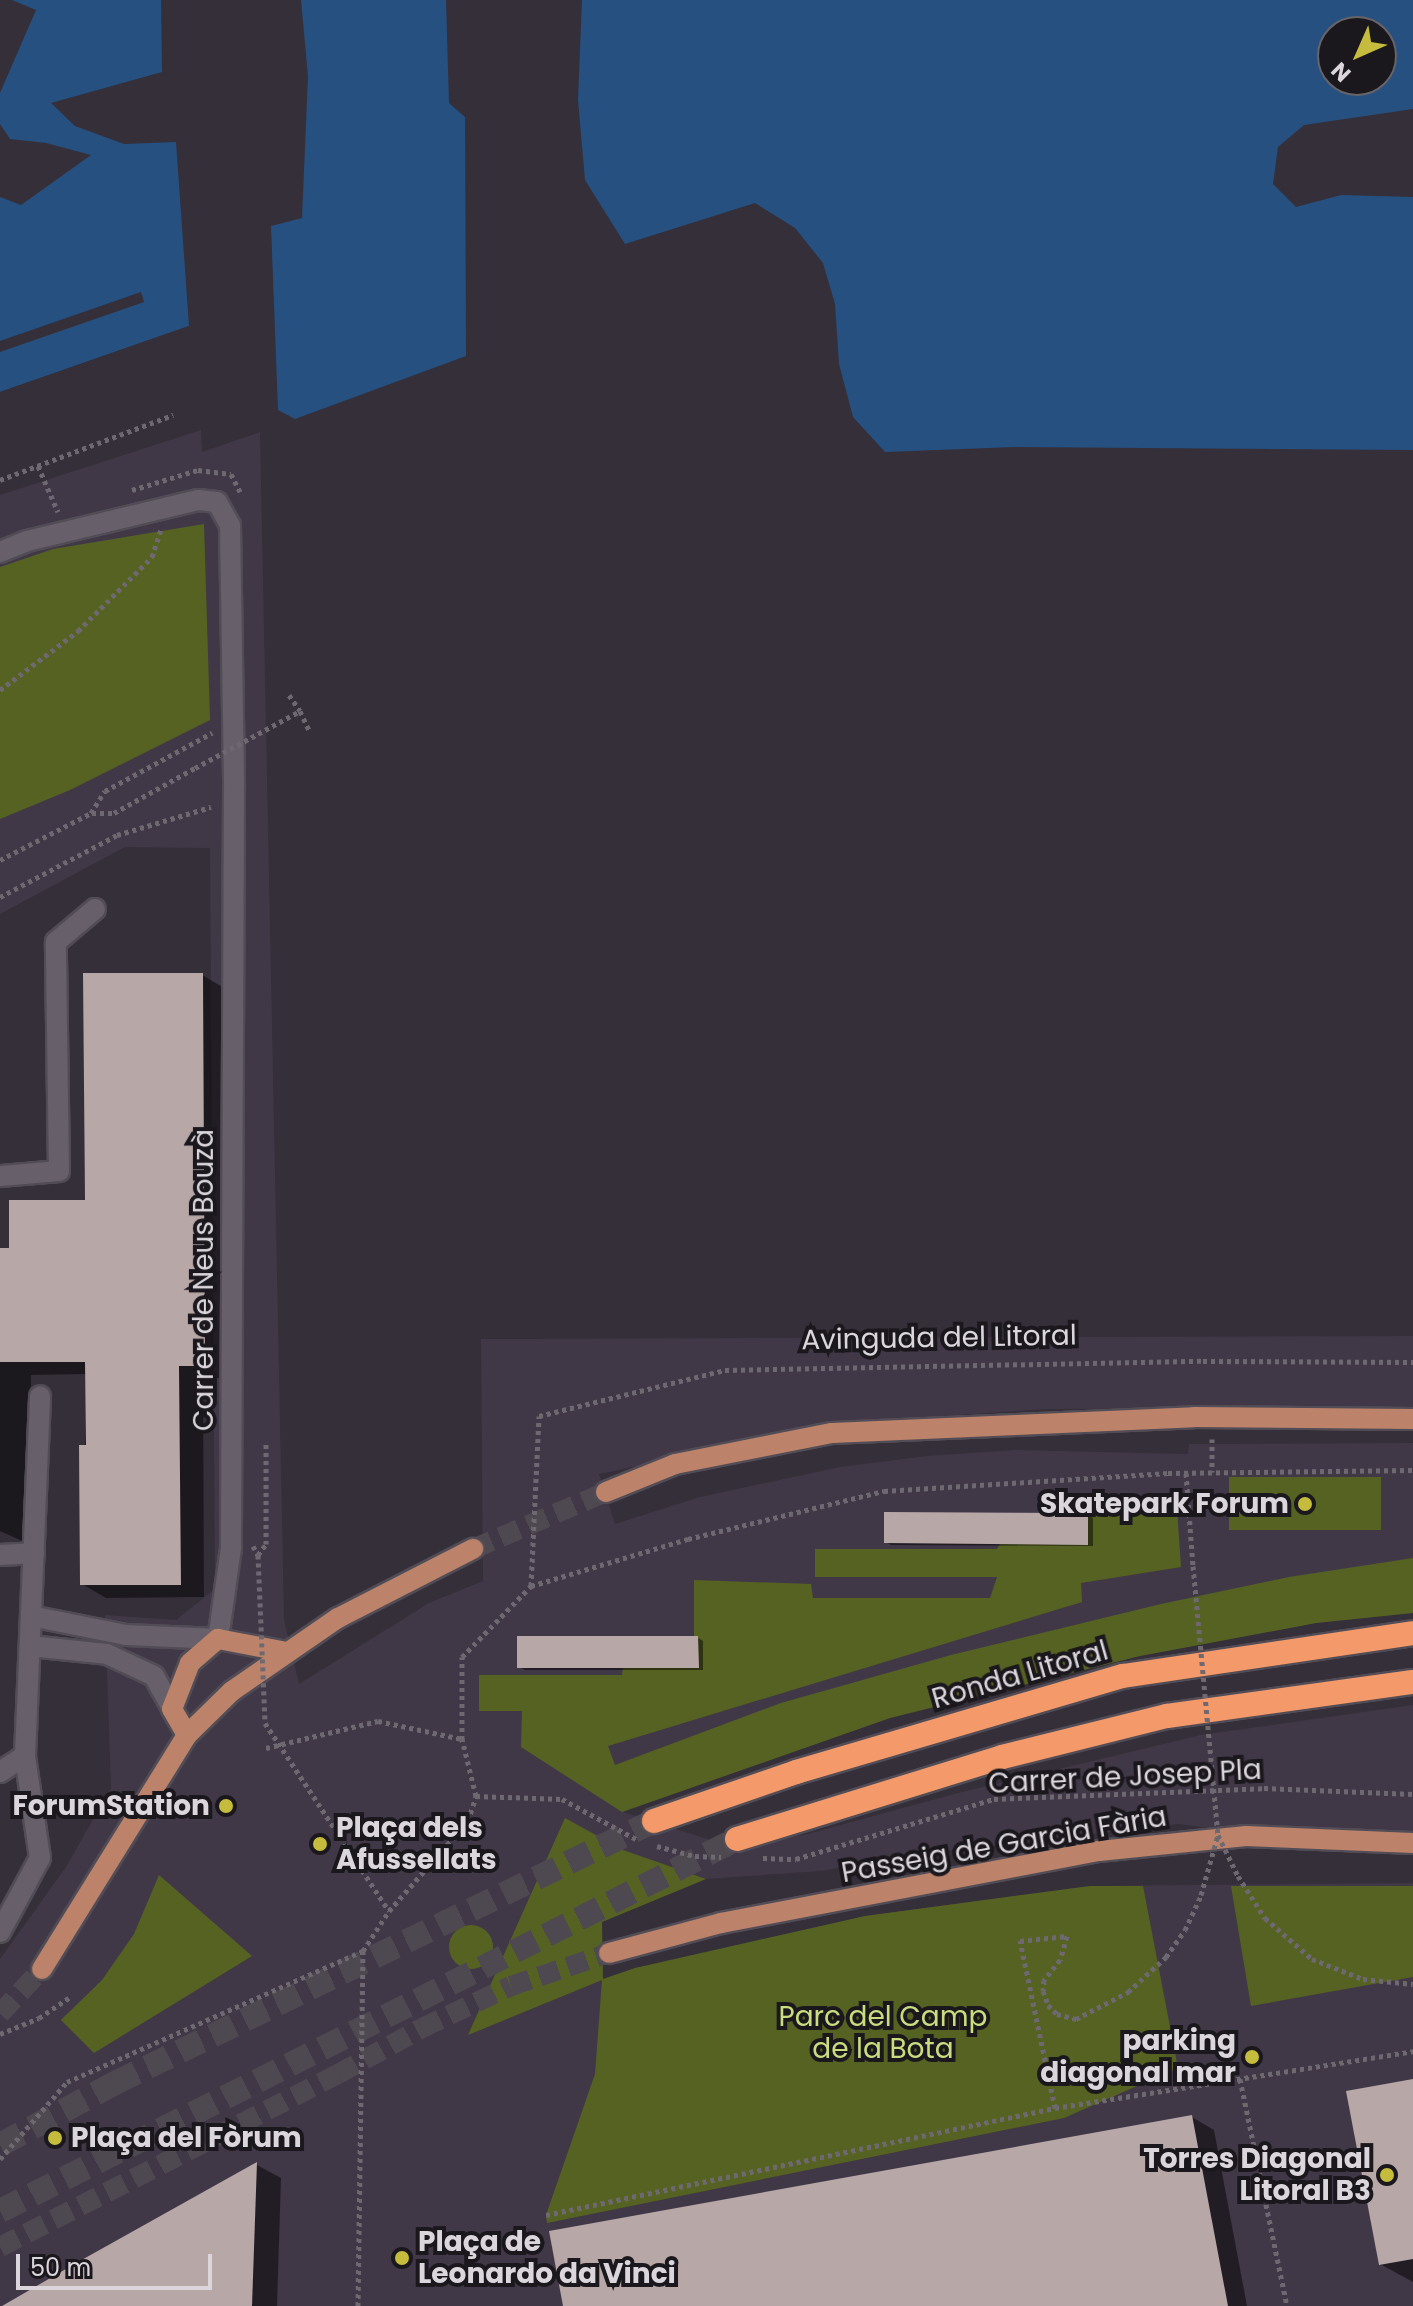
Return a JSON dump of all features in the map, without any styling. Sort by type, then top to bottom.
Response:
[{"type":"highway","name":"Ronda Litoral","points":[[650,1836],[796,1772],[1123,1676],[1413,1633]]},
{"type":"highway","points":[[738,1852],[1002,1757],[1167,1716],[1413,1682]]},
{"type":"main road","points":[[606,1492],[675,1464],[832,1433],[1211,1416],[1413,1419]]},
{"type":"main road","points":[[42,1969],[187,1735],[232,1691],[286,1652],[392,1588],[473,1549]]},
{"type":"main road","points":[[187,1735],[172,1709],[190,1663],[218,1639],[286,1652]]},
{"type":"main road","name":"Passeig de Garcia Fària","points":[[609,1953],[721,1923],[1099,1851],[1246,1836],[1413,1843]]},
{"type":"street","name":"Carrer de Neus Bouzà","points":[[168,508],[198,500],[217,502],[230,525],[234,807],[231,1548],[218,1639]]},
{"type":"street","points":[[0,552],[27,541],[168,508]]},
{"type":"street","points":[[0,1176],[59,1171],[56,942],[95,909]]},
{"type":"street","points":[[0,1932],[40,1858],[25,1756],[40,1396]]},
{"type":"street","points":[[0,1555],[34,1553]]},
{"type":"street","points":[[31,1616],[126,1635],[218,1639]]},
{"type":"street","points":[[30,1646],[107,1654],[154,1676],[172,1709]]},
{"type":"street","points":[[0,1772],[25,1756]]},
{"type":"path","points":[[0,480],[173,415]]},
{"type":"path","points":[[38,466],[58,512]]},
{"type":"path","points":[[0,690],[78,631],[152,557],[168,508]]},
{"type":"path","points":[[289,695],[309,730]]},
{"type":"path","points":[[0,860],[91,813],[114,813],[300,711]]},
{"type":"path","points":[[91,813],[105,791],[192,741]]},
{"type":"path","points":[[0,897],[117,835],[209,807],[234,807]]},
{"type":"path","name":"Avinguda del Litoral","points":[[531,1586],[539,1416],[725,1370],[1203,1361],[1413,1362]]},
{"type":"path","points":[[266,1444],[266,1544],[258,1555],[265,1723],[389,1911]]},
{"type":"path","points":[[1212,1444],[1212,1472]]},
{"type":"path","points":[[358,2306],[363,1951],[389,1911],[468,1821],[476,1796],[462,1739],[462,1657],[531,1586],[688,1539],[884,1491],[1186,1473],[1413,1470]]},
{"type":"path","points":[[1186,1473],[1218,1835],[1238,1876],[1265,1918],[1312,1959],[1363,1979],[1413,1984]]},
{"type":"path","points":[[266,1748],[378,1721],[462,1739]]},
{"type":"path","name":"Carrer de Josep Pla","points":[[476,1796],[562,1799],[695,1856],[738,1852],[796,1859],[994,1799],[1264,1788],[1413,1794]]},
{"type":"path","points":[[1055,2108],[1020,1941],[1067,1936],[1060,1960],[1044,1980],[1043,1991],[1048,2005],[1057,2014],[1076,2019],[1128,1992],[1166,1957],[1185,1930],[1201,1895],[1218,1835]]},
{"type":"path","points":[[0,2159],[67,2082],[363,1951]]},
{"type":"path","points":[[0,2034],[39,2018],[69,1998]]},
{"type":"path","points":[[546,2215],[1055,2108],[1413,2051]]},
{"type":"path","points":[[1240,2079],[1287,2306]]},
{"type":"shaded area","points":[[201,430],[202,452],[260,432],[284,1620],[299,1684],[429,1603],[483,1581],[481,1339],[1413,1336],[1413,1408],[1049,1409],[852,1422],[599,1474],[615,1524],[700,1497],[840,1467],[927,1456],[1015,1450],[1188,1454],[1189,1444],[1413,1443],[1413,1613],[1316,1623],[1140,1656],[890,1718],[623,1812],[707,1839],[759,1841],[804,1835],[958,1793],[1201,1735],[1413,1705],[1413,1831],[1225,1830],[1178,1824],[892,1857],[821,1871],[706,1879],[602,1922],[602,1979],[865,1916],[1090,1886],[1413,1883],[1413,2306],[0,2306],[0,1959],[66,1867],[111,1788],[105,1615],[176,1620],[215,1589],[210,848],[125,847],[0,914],[0,495]]},
{"type":"green space","points":[[204,524],[210,720],[70,790],[0,819],[0,567],[53,549]]},
{"type":"green space","name":"Skatepark Forum","points":[[1229,1477],[1381,1477],[1381,1530],[1229,1530]]},
{"type":"green space","points":[[1177,1509],[1181,1567],[1081,1583],[1082,1602],[608,1746],[615,1765],[781,1703],[951,1655],[1161,1604],[1289,1577],[1413,1558],[1413,1613],[1316,1623],[1140,1656],[890,1718],[622,1812],[521,1747],[522,1711],[479,1711],[479,1675],[622,1675],[623,1668],[698,1668],[698,1637],[694,1636],[694,1580],[811,1584],[813,1598],[990,1598],[997,1577],[815,1577],[815,1549],[997,1549],[1000,1544],[1088,1544],[1088,1513]]},
{"type":"green space","name":"Parc del Camp de la Bota","points":[[565,1818],[623,1850],[706,1879],[602,1922],[603,1979],[635,1968],[865,1916],[1090,1886],[1143,1886],[1178,2068],[1064,2118],[547,2223],[546,2215],[595,2074],[602,1980],[468,2035]]},
{"type":"green space","points":[[159,1875],[252,1956],[94,2053],[61,2020],[102,1980],[134,1934]]},
{"type":"green space","points":[[1231,1886],[1413,1886],[1413,1977],[1251,2006]]},
{"type":"green space","points":[[471,1925],[486,1932],[493,1947],[486,1962],[471,1969],[456,1962],[449,1947],[456,1932]]},
{"type":"water","points":[[12,0],[161,0],[162,72],[51,103],[75,126],[124,144],[176,142],[189,326],[0,392],[0,197],[21,205],[91,155],[46,143],[10,139],[0,124],[0,93],[36,10]]},
{"type":"water","points":[[301,0],[446,0],[449,103],[465,117],[466,356],[295,419],[278,410],[271,226],[302,218],[308,76]]},
{"type":"water","points":[[582,0],[1413,0],[1413,109],[1304,125],[1278,147],[1273,184],[1296,207],[1341,195],[1413,197],[1413,450],[1014,447],[885,452],[853,417],[839,364],[835,304],[823,263],[795,228],[755,203],[625,244],[585,180],[578,100]]},
{"type":"pier","points":[[141,292],[144,302],[0,352],[0,341]]},
{"type":"pier","points":[[189,326],[190,330],[0,396],[0,392]]},
{"type":"building","points":[[83,973],[203,973],[205,1366],[179,1366],[181,1585],[80,1585],[79,1445],[86,1445],[85,1362],[0,1362],[0,1248],[9,1248],[9,1200],[85,1200]]},
{"type":"building","points":[[884,1512],[1088,1513],[1088,1545],[884,1543]]},
{"type":"building","points":[[517,1636],[698,1636],[699,1668],[517,1668]]},
{"type":"building","name":"Torres Diagonal Litoral B3","points":[[1413,2079],[1413,2259],[1379,2265],[1346,2091]]},
{"type":"building","points":[[1192,2115],[1228,2306],[563,2306],[549,2231]]},
{"type":"building","points":[[257,2162],[252,2306],[2,2306],[78,2262]]},
{"type":"tunnel","points":[[473,1549],[606,1492]]},
{"type":"tunnel","points":[[0,2145],[115,2083],[654,1821]]},
{"type":"tunnel","points":[[0,2211],[737,1839]]},
{"type":"tunnel","points":[[0,2247],[422,2028],[511,1986],[609,1953]]},
{"type":"tunnel","points":[[0,2014],[42,1969]]},
{"type":"place","name":"Skatepark Forum","points":[[1305,1504]]},
{"type":"place","name":"ForumStation","points":[[226,1806]]},
{"type":"place","name":"Plaça dels Afussellats","points":[[320,1844]]},
{"type":"place","name":"parking diagonal mar","points":[[1252,2057]]},
{"type":"place","name":"Plaça del Fòrum","points":[[55,2138]]},
{"type":"place","name":"Torres Diagonal Litoral B3","points":[[1387,2175]]},
{"type":"place","name":"Plaça de Leonardo da Vinci","points":[[402,2258]]}]
